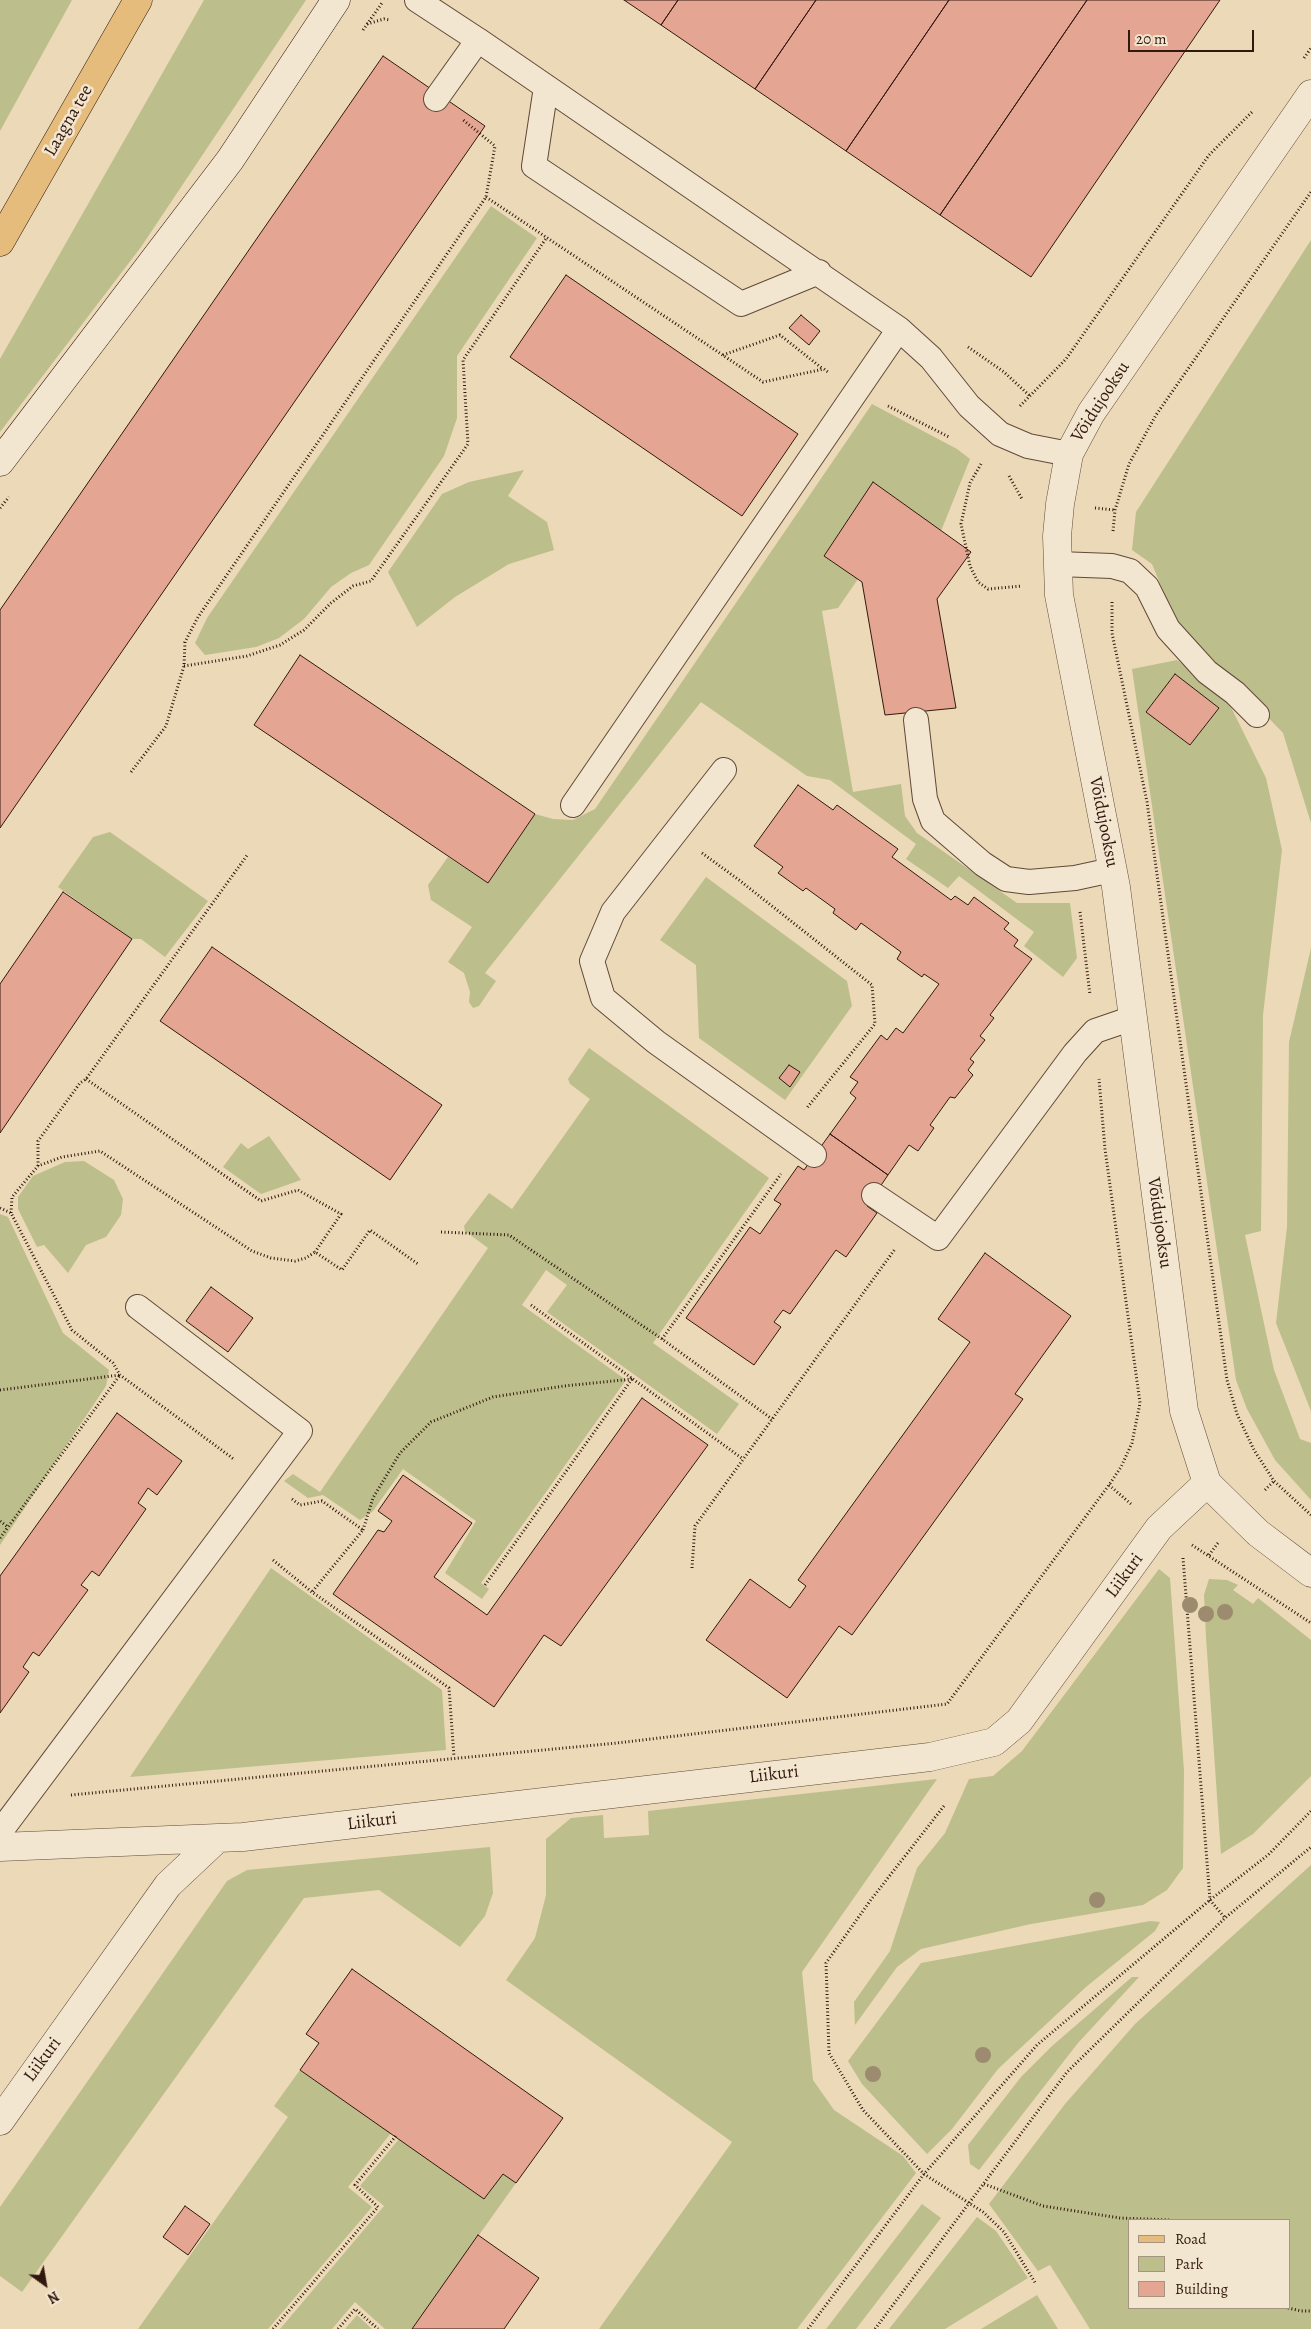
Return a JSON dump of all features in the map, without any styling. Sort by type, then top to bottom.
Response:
[{"type":"main road","name":"Laagna tee","points":[[0,242],[138,0]]},
{"type":"street","points":[[0,462],[230,160],[336,0]]},
{"type":"street","name":"Võidujooksu","points":[[1311,94],[1091,413],[1069,454],[1060,504],[1058,564],[1059,595],[1112,870],[1184,1411],[1207,1483],[1258,1533],[1311,1572]]},
{"type":"street","name":"Liikuri","points":[[0,1847],[253,1836],[930,1757],[994,1742],[1019,1721],[1170,1534],[1207,1483]]},
{"type":"street","name":"Liikuri","points":[[0,2121],[168,1885],[218,1838]]},
{"type":"lane","points":[[417,0],[819,272],[900,329],[931,358],[968,406],[1000,434],[1028,446],[1069,454]]},
{"type":"lane","points":[[436,99],[478,40]]},
{"type":"lane","points":[[546,87],[534,166],[742,304],[819,272]]},
{"type":"lane","points":[[573,805],[900,329]]},
{"type":"lane","points":[[1058,564],[1112,566],[1130,570],[1147,588],[1168,629],[1207,672],[1235,693],[1257,715]]},
{"type":"lane","points":[[916,720],[925,798],[933,821],[982,864],[1006,879],[1029,882],[1075,878],[1112,870]]},
{"type":"lane","points":[[724,770],[613,912],[592,961],[603,998],[656,1042],[800,1146]]},
{"type":"lane","points":[[874,1195],[938,1238],[1075,1053],[1095,1031],[1133,1018]]},
{"type":"lane","points":[[0,1832],[300,1431],[138,1306]]},
{"type":"path","points":[[367,24],[384,19],[394,21]]},
{"type":"path","points":[[131,772],[166,726],[184,666],[185,642],[198,617],[486,197],[495,146],[436,99]]},
{"type":"path","points":[[1311,192],[1156,415],[1129,464],[1115,510],[1112,566],[1112,633],[1147,802],[1227,1380],[1237,1414],[1259,1458],[1274,1481],[1311,1515]]},
{"type":"path","points":[[184,666],[247,656],[280,645],[304,630],[331,603],[353,586],[371,581],[468,444],[463,360],[547,237]]},
{"type":"path","points":[[723,355],[780,335],[824,370]]},
{"type":"path","points":[[982,462],[970,483],[961,524],[970,566],[978,582],[988,589],[1023,586]]},
{"type":"path","points":[[662,1339],[800,1146],[875,1024],[872,985],[739,880],[674,834]]},
{"type":"path","points":[[38,1166],[38,1140],[80,1083],[86,1079],[248,854]]},
{"type":"path","points":[[86,1079],[261,1201],[298,1190],[341,1214],[315,1252],[306,1258],[295,1261],[271,1258],[252,1251],[100,1151],[62,1157],[38,1166],[12,1196],[11,1213],[72,1330],[113,1363],[120,1375],[262,1480],[300,1505],[322,1501],[362,1530]]},
{"type":"path","points":[[0,1208],[11,1213]]},
{"type":"path","points":[[692,1568],[695,1526],[914,1222]]},
{"type":"path","points":[[315,1252],[342,1270],[370,1230],[418,1264]]},
{"type":"path","points":[[441,1232],[509,1235],[662,1339],[772,1419]]},
{"type":"path","points":[[531,1305],[743,1460]]},
{"type":"path","points":[[0,1390],[120,1375]]},
{"type":"path","points":[[0,1538],[120,1375]]},
{"type":"path","points":[[312,1592],[362,1530],[373,1498],[400,1453],[431,1422],[493,1397],[564,1386],[633,1379]]},
{"type":"path","points":[[486,1585],[633,1379]]},
{"type":"path","points":[[23,1800],[617,1743],[946,1704],[1121,1467],[1132,1443],[1140,1403]]},
{"type":"path","points":[[1109,1485],[1170,1534],[1201,1550],[1311,1622]]},
{"type":"path","points":[[0,1521],[8,1527]]},
{"type":"path","points":[[1170,1534],[1210,1900],[1225,1918]]},
{"type":"path","points":[[273,1560],[312,1592],[449,1688],[454,1758]]},
{"type":"path","points":[[944,1806],[870,1901],[826,1963],[829,2053],[863,2110],[924,2174],[970,2203],[1004,2232],[1036,2284]]},
{"type":"path","points":[[808,2329],[924,2174],[1037,2045],[1210,1900],[1268,1855],[1311,1811]]},
{"type":"path","points":[[875,2329],[1067,2072],[1225,1918],[1311,1847]]},
{"type":"path","points":[[273,2329],[378,2207],[355,2185],[396,2136]]},
{"type":"path","points":[[984,2184],[1043,2206],[1120,2218],[1145,2219]]},
{"type":"path","points":[[1291,2309],[1301,2312],[1311,2311]]},
{"type":"path","points":[[338,2329],[355,2310],[378,2329]]},
{"type":"green space","points":[[0,0],[72,0],[0,131]]},
{"type":"green space","points":[[204,0],[306,0],[141,247],[0,432],[0,359]]},
{"type":"green space","points":[[491,206],[537,238],[457,356],[457,418],[444,456],[369,565],[351,573],[331,587],[304,619],[279,638],[256,647],[205,655],[195,643],[207,618]]},
{"type":"green space","points":[[1311,240],[1311,823],[1283,733],[1175,620],[1152,564],[1132,550],[1136,512]]},
{"type":"green space","points":[[872,404],[957,449],[970,459],[941,531],[873,482],[824,556],[858,579],[838,608],[822,611],[853,792],[901,784],[905,816],[917,833],[1017,903],[1070,903],[1077,958],[1063,977],[1024,946],[1034,932],[959,876],[948,888],[906,859],[916,844],[830,780],[807,776],[701,702],[485,973],[496,981],[479,1006],[473,1008],[469,1002],[470,992],[464,973],[448,962],[472,927],[431,900],[428,885],[448,857],[488,883],[535,814],[553,819],[573,820],[595,809]]},
{"type":"green space","points":[[524,470],[508,496],[547,522],[554,550],[509,564],[455,597],[417,627],[388,572],[442,494],[469,482]]},
{"type":"green space","points":[[1177,660],[1226,697],[1266,778],[1282,850],[1263,1015],[1261,1231],[1245,1235],[1274,1370],[1300,1439],[1311,1443],[1311,1500],[1275,1460],[1247,1409],[1236,1380],[1132,669]],"holes":[[[1175,674],[1219,708],[1190,745],[1146,712]]]},
{"type":"green space","points":[[110,832],[208,901],[165,957],[141,939],[132,939],[58,887],[93,837]]},
{"type":"green space","points":[[706,877],[847,981],[852,1006],[785,1100],[699,1038],[696,965],[660,940]]},
{"type":"green space","points":[[1311,948],[1311,1411],[1276,1323],[1287,1227],[1289,1042]]},
{"type":"green space","points":[[589,1048],[769,1178],[653,1343],[739,1404],[717,1434],[547,1312],[567,1285],[546,1270],[522,1305],[626,1380],[481,1583],[489,1589],[482,1599],[445,1573],[476,1521],[403,1469],[373,1511],[360,1520],[323,1495],[308,1498],[284,1481],[293,1474],[320,1492],[488,1248],[465,1231],[464,1226],[489,1193],[512,1209],[590,1099],[570,1084],[568,1079]]},
{"type":"green space","points":[[269,1136],[301,1180],[261,1194],[223,1167],[241,1143],[248,1149]]},
{"type":"green space","points":[[84,1161],[114,1180],[123,1199],[121,1215],[106,1237],[86,1245],[68,1273],[44,1245],[37,1247],[18,1209],[18,1197],[33,1176],[65,1162]]},
{"type":"green space","points":[[0,1214],[8,1217],[63,1333],[109,1370],[106,1386],[0,1545]]},
{"type":"green space","points":[[271,1568],[442,1690],[446,1750],[130,1777]]},
{"type":"green space","points":[[1159,1569],[1170,1578],[1184,1771],[1183,1868],[1167,1890],[1143,1905],[1031,1924],[921,1949],[897,1967],[855,2025],[854,2002],[890,1951],[917,1868],[945,1833],[969,1779],[993,1776],[1022,1751]]},
{"type":"green space","points":[[1209,1579],[1227,1580],[1238,1585],[1233,1590],[1253,1604],[1258,1598],[1311,1640],[1311,1776],[1253,1834],[1221,1854],[1204,1595]]},
{"type":"green space","points":[[937,1779],[802,1972],[813,2080],[834,2110],[903,2156],[916,2173],[797,2329],[599,2329],[732,2142],[506,1980],[535,1938],[546,1895],[546,1839],[571,1818],[603,1815],[604,1838],[649,1835],[648,1811]]},
{"type":"green space","points":[[490,1847],[493,1893],[485,1916],[460,1947],[379,1890],[304,1898],[22,2292],[0,2276],[0,2207],[227,1881],[247,1870]]},
{"type":"green space","points":[[1311,1865],[1311,2329],[1090,2329],[1050,2265],[1038,2271],[989,2204],[1065,2104],[1135,2024]]},
{"type":"green space","points":[[1150,1921],[1160,1922],[1155,1931],[1086,1987],[998,2069],[952,2129],[927,2154],[862,2084],[848,2061],[921,1963]]},
{"type":"green space","points":[[1132,1977],[1139,1977],[1078,2043],[979,2170],[970,2164],[968,2145],[1021,2077],[1052,2046]]},
{"type":"green space","points":[[300,2070],[391,2133],[348,2187],[372,2207],[268,2329],[138,2329],[288,2117],[274,2106]]},
{"type":"green space","points":[[399,2139],[484,2199],[503,2174],[516,2183],[412,2329],[385,2329],[355,2302],[332,2329],[280,2329],[384,2206],[360,2186]]},
{"type":"green space","points":[[922,2204],[941,2218],[856,2329],[826,2329]]},
{"type":"green space","points":[[977,2217],[996,2231],[1028,2278],[945,2329],[889,2329]]},
{"type":"green space","points":[[1037,2295],[1058,2329],[981,2329]]},
{"type":"green space","points":[[357,2315],[372,2329],[345,2329]]},
{"type":"building","points":[[624,0],[678,0],[661,25]]},
{"type":"building","points":[[678,0],[816,0],[755,89],[661,25]]},
{"type":"building","points":[[816,0],[949,0],[846,151],[755,89]]},
{"type":"building","points":[[949,0],[1087,0],[940,215],[846,151]]},
{"type":"building","points":[[1087,0],[1220,0],[1031,277],[940,215]]},
{"type":"building","points":[[383,56],[485,126],[0,828],[0,610]]},
{"type":"building","points":[[566,275],[798,434],[742,516],[510,357]]},
{"type":"building","points":[[801,315],[820,331],[809,345],[789,328]]},
{"type":"building","points":[[873,482],[971,552],[937,599],[956,708],[885,715],[862,582],[824,556]]},
{"type":"building","points":[[300,655],[535,814],[488,883],[254,725]]},
{"type":"building","points":[[1175,674],[1219,708],[1190,745],[1146,712]]},
{"type":"building","points":[[798,785],[833,810],[837,805],[898,849],[892,857],[951,900],[955,896],[968,905],[974,897],[1009,923],[1004,929],[1018,940],[1014,946],[1032,959],[990,1015],[994,1018],[980,1036],[985,1040],[970,1059],[974,1062],[968,1070],[973,1075],[955,1098],[950,1097],[930,1125],[934,1128],[918,1151],[909,1145],[888,1175],[830,1134],[856,1098],[850,1093],[858,1082],[850,1077],[881,1035],[887,1040],[896,1028],[903,1033],[939,984],[924,974],[922,977],[897,959],[901,952],[861,923],[856,930],[833,913],[835,909],[806,888],[803,891],[778,873],[783,867],[754,846]]},
{"type":"building","points":[[63,892],[132,939],[0,1133],[0,984]]},
{"type":"building","points":[[212,947],[442,1105],[390,1180],[160,1021]]},
{"type":"building","points":[[789,1065],[800,1072],[790,1087],[779,1078]]},
{"type":"building","points":[[830,1134],[888,1175],[867,1206],[877,1213],[846,1257],[836,1250],[790,1314],[783,1310],[774,1322],[781,1327],[754,1365],[686,1318],[750,1227],[760,1234],[781,1204],[774,1200],[798,1166],[804,1170]]},
{"type":"building","points":[[985,1253],[1071,1316],[1015,1394],[1023,1399],[852,1635],[839,1626],[787,1698],[706,1640],[750,1579],[790,1608],[806,1586],[798,1580],[970,1342],[938,1319]]},
{"type":"building","points":[[211,1287],[253,1318],[228,1352],[186,1321]]},
{"type":"building","points":[[642,1398],[708,1445],[561,1646],[544,1635],[494,1707],[333,1594],[378,1530],[384,1532],[392,1521],[378,1511],[403,1475],[472,1523],[434,1577],[487,1615]]},
{"type":"building","points":[[117,1413],[182,1461],[157,1495],[148,1488],[138,1503],[146,1509],[99,1576],[92,1571],[81,1585],[88,1590],[39,1656],[33,1652],[23,1667],[29,1672],[0,1713],[0,1576]]},
{"type":"building","points":[[352,1969],[563,2118],[516,2183],[503,2174],[484,2199],[300,2070],[319,2043],[306,2034]]},
{"type":"building","points":[[185,2206],[210,2224],[188,2255],[163,2237]]},
{"type":"building","points":[[478,2235],[539,2278],[504,2329],[412,2329]]}]
